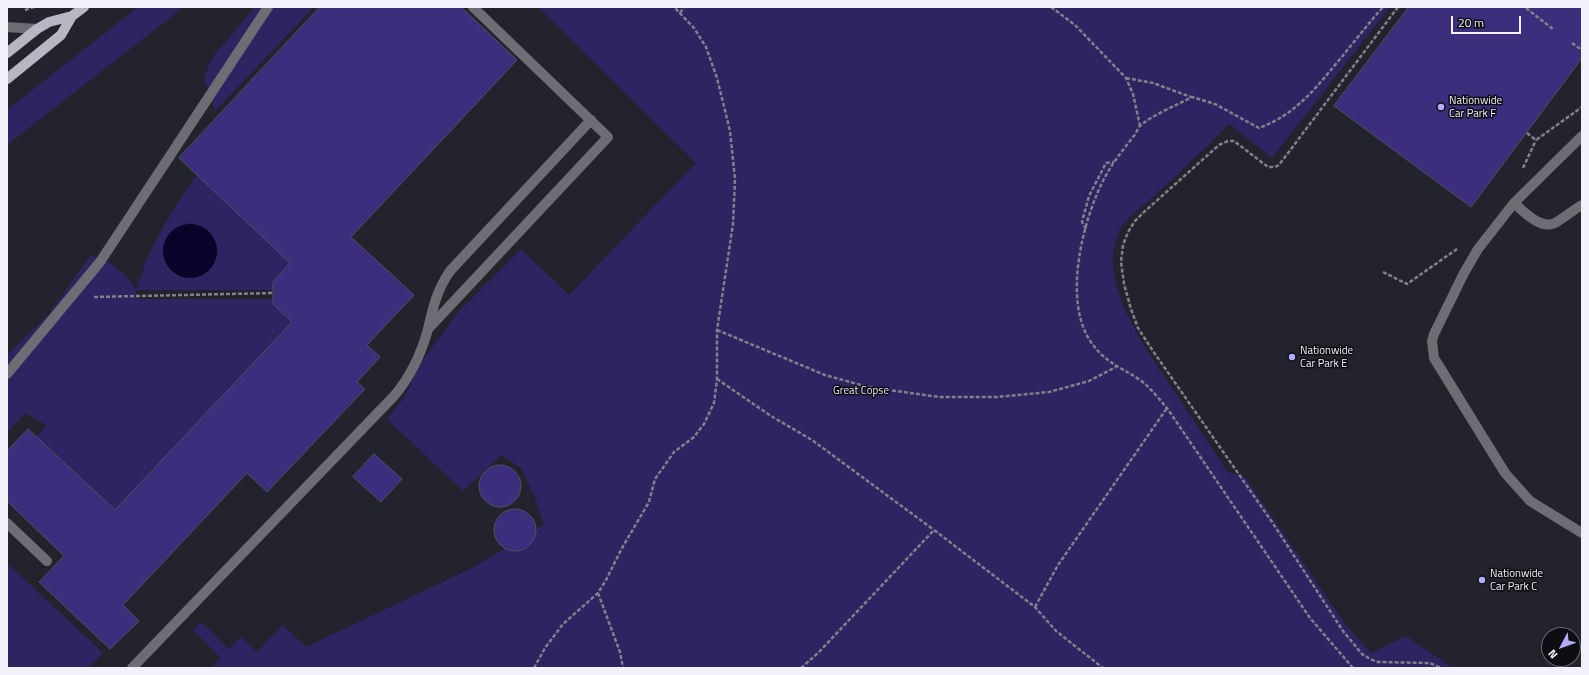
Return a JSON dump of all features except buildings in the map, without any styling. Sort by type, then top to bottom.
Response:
[{"type":"main road","points":[[7,79],[60,35],[72,16],[84,7]]},
{"type":"main road","points":[[7,53],[37,29],[49,22],[72,16]]},
{"type":"street","points":[[7,374],[100,262],[268,7]]},
{"type":"street","points":[[428,329],[608,137],[473,7]]},
{"type":"street","points":[[7,27],[37,29]]},
{"type":"street","points":[[132,668],[394,396],[414,368],[423,349],[434,299],[441,284],[450,271],[590,120]]},
{"type":"street","points":[[1582,136],[1514,203],[1478,249],[1464,273],[1432,341],[1434,358],[1505,473],[1530,501],[1582,533]]},
{"type":"street","points":[[1514,203],[1532,219],[1548,224],[1554,223],[1582,205]]},
{"type":"street","points":[[7,524],[48,560]]},
{"type":"path","points":[[534,668],[545,648],[563,624],[598,593],[649,502],[655,479],[674,452],[694,437],[704,424],[714,403],[717,379],[718,330],[733,224],[735,179],[730,131],[717,78],[706,47],[694,28],[674,7]]},
{"type":"path","points":[[680,13],[684,7]]},
{"type":"path","points":[[1051,7],[1075,25],[1126,78],[1133,94],[1140,126]]},
{"type":"path","points":[[1126,78],[1153,83],[1215,104],[1259,128],[1273,123],[1294,110],[1312,94],[1382,7]]},
{"type":"path","points":[[1398,7],[1279,165],[1268,167],[1234,141],[1228,141],[1219,145],[1135,221],[1122,245],[1121,262],[1124,284],[1138,328],[1294,555],[1343,631],[1362,654],[1370,659],[1378,662],[1430,663],[1441,668]]},
{"type":"path","points":[[1526,8],[1554,30]]},
{"type":"path","points":[[1572,43],[1579,48],[1582,45]]},
{"type":"path","points":[[1192,97],[1140,126],[1114,162],[1098,192],[1083,242],[1077,284],[1077,302],[1083,330],[1102,356],[1116,367],[1140,380],[1152,390],[1167,408],[1310,618],[1353,668]]},
{"type":"path","points":[[1521,173],[1536,140],[1582,107]]},
{"type":"path","points":[[1527,133],[1536,140]]},
{"type":"path","points":[[1086,229],[1082,222],[1089,196],[1106,163],[1114,162]]},
{"type":"path","points":[[1383,272],[1407,284],[1459,247]]},
{"type":"path","points":[[71,297],[273,293]]},
{"type":"path","points":[[718,330],[826,375],[868,387],[939,397],[997,397],[1049,392],[1089,381],[1116,367]]},
{"type":"path","points":[[717,379],[771,416],[812,440],[934,530],[1034,607],[1056,631],[1103,668]]},
{"type":"path","points":[[1034,607],[1058,566],[1167,408]]},
{"type":"path","points":[[801,668],[819,652],[934,530]]},
{"type":"path","points":[[598,593],[620,652],[623,668]]},
{"type":"green space","points":[[138,7],[184,7],[7,145],[7,110]]},
{"type":"green space","points":[[255,7],[314,7],[215,111],[204,78],[212,58]]},
{"type":"green space","name":"Great Copse","points":[[538,7],[1390,7],[1272,158],[1229,124],[1123,225],[1120,229],[1114,249],[1114,270],[1118,291],[1127,313],[1150,354],[1228,472],[1245,477],[1345,624],[1371,653],[1406,636],[1453,668],[212,668],[221,658],[193,630],[201,622],[229,649],[241,637],[257,652],[283,625],[306,647],[474,567],[544,525],[535,498],[522,469],[501,455],[463,491],[387,419],[404,398],[422,361],[459,311],[521,249],[569,295],[696,163]]},
{"type":"green space","points":[[197,175],[290,263],[273,282],[273,290],[136,290],[148,258],[169,216]],"holes":[[[186,223],[206,229],[214,238],[217,258]]]},
{"type":"green space","points":[[91,255],[112,264],[125,275],[136,290],[137,299],[273,299],[273,304],[292,322],[115,510],[36,437],[47,426],[26,413],[7,432],[7,355],[49,314]]},
{"type":"green space","points":[[7,563],[103,653],[89,668],[7,668]]},
{"type":"shaded area","points":[[185,224],[195,224],[205,228],[213,236],[217,246],[217,256],[213,266],[205,274],[195,278],[185,278],[175,274],[167,266],[163,256],[163,246],[167,236],[175,228]]},
{"type":"place","name":"Nationwide Car Park F","points":[[1441,107]]},
{"type":"place","name":"Nationwide Car Park E","points":[[1292,357]]},
{"type":"place","name":"Nationwide Car Park C","points":[[1482,580]]}]
